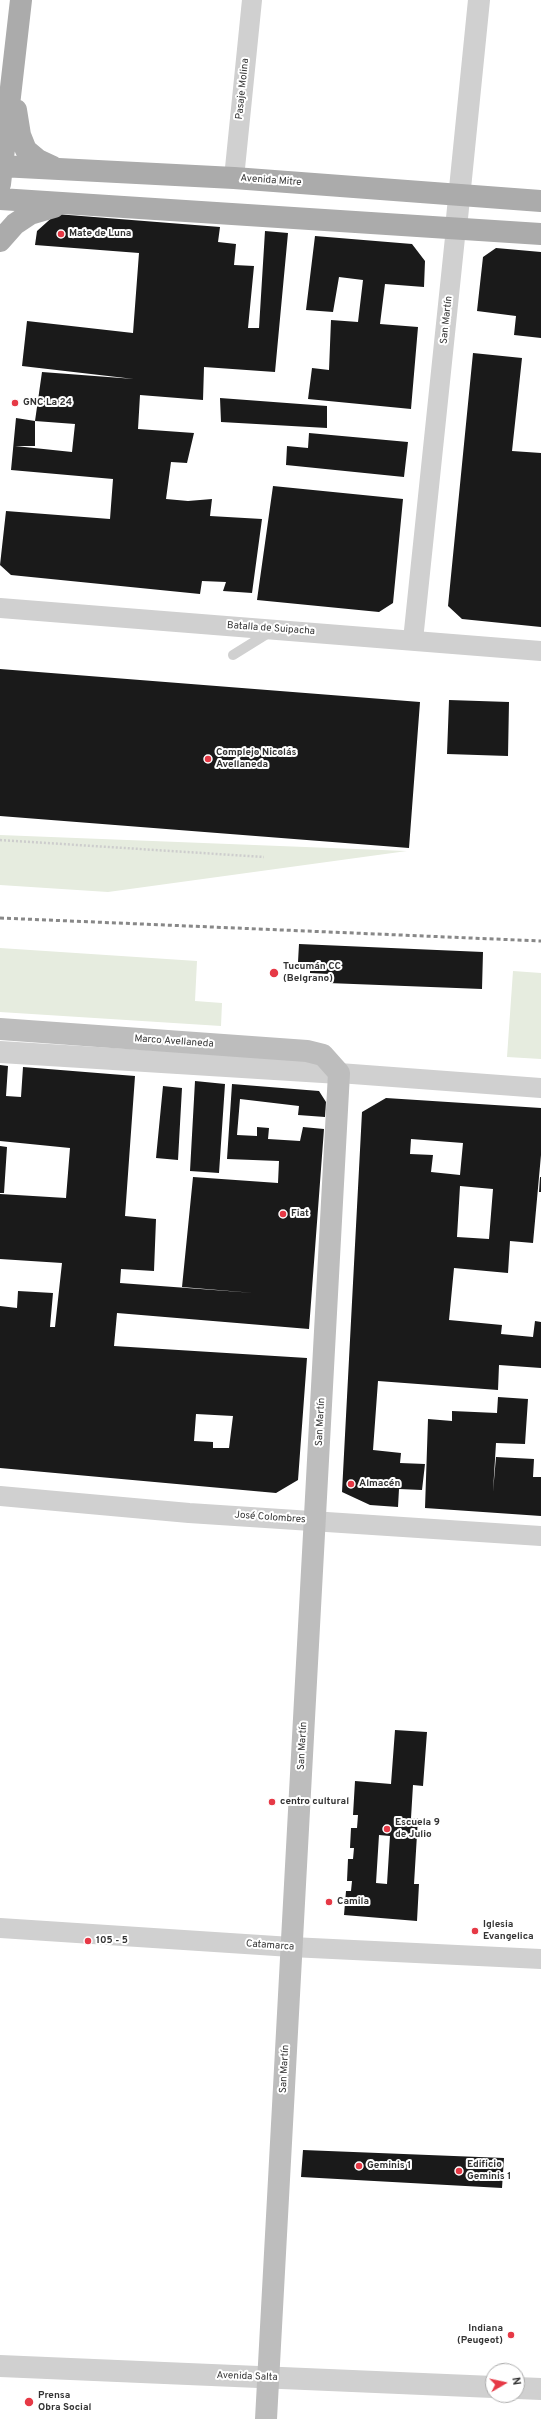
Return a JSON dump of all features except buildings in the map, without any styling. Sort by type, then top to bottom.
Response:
[{"type":"main road","points":[[1,172],[21,0]]},
{"type":"main road","points":[[13,77],[16,116],[26,150],[50,167],[74,169]]},
{"type":"main road","name":"Avenida Mitre","points":[[1,172],[74,169],[234,178],[541,201]]},
{"type":"main road","points":[[0,199],[541,234]]},
{"type":"main road","points":[[0,241],[14,224],[30,214],[47,208],[69,204]]},
{"type":"main road","name":"Marco Avellaneda","points":[[0,1029],[307,1051],[323,1055],[339,1073]]},
{"type":"main road","name":"San Martín","points":[[266,2419],[316,1521],[339,1073]]},
{"type":"street","name":"Pasaje Molina","points":[[234,178],[252,0]]},
{"type":"street","name":"San Martín","points":[[413,640],[479,0]]},
{"type":"street","name":"Batalla de Suipacha","points":[[0,608],[541,651]]},
{"type":"street","name":"Marco Avellaneda","points":[[0,1052],[339,1073],[541,1088]]},
{"type":"street","name":"José Colombres","points":[[0,1496],[316,1521],[541,1536]]},
{"type":"street","name":"Catamarca","points":[[0,1928],[292,1947],[541,1959]]},
{"type":"street","name":"Avenida Salta","points":[[0,2366],[485,2387]]},
{"type":"street","points":[[525,2389],[541,2390]]},
{"type":"lane","points":[[233,655],[274,630]]},
{"type":"path","points":[[0,840],[264,857]]},
{"type":"shaded area","points":[[0,835],[407,851],[108,892],[0,885]]},
{"type":"shaded area","points":[[0,948],[197,961],[195,1001],[222,1003],[221,1026],[0,1012]]},
{"type":"shaded area","points":[[513,971],[541,973],[541,1059],[507,1057]]},
{"type":"railway","points":[[0,918],[541,941]]},
{"type":"place","name":"Mate de Luna","points":[[61,234]]},
{"type":"place","name":"GNC La 24","points":[[15,403]]},
{"type":"place","name":"Complejo Nicolás Avellaneda","points":[[208,759]]},
{"type":"place","name":"Tucumán CC (Belgrano)","points":[[274,973]]},
{"type":"place","name":"Fiat","points":[[283,1214]]},
{"type":"place","name":"Almacén","points":[[351,1484]]},
{"type":"place","name":"centro cultural","points":[[272,1802]]},
{"type":"place","name":"Escuela 9 de Julio","points":[[387,1829]]},
{"type":"place","name":"Camila","points":[[329,1902]]},
{"type":"place","name":"Iglesia Evangelica","points":[[475,1931]]},
{"type":"place","name":"105 - 5","points":[[88,1941]]},
{"type":"place","name":"Geminis 1","points":[[359,2166]]},
{"type":"place","name":"Edificio Geminis 1","points":[[459,2171]]},
{"type":"place","name":"Indiana (Peugeot)","points":[[511,2335]]},
{"type":"place","name":"Prensa Obra Social","points":[[29,2402]]}]
